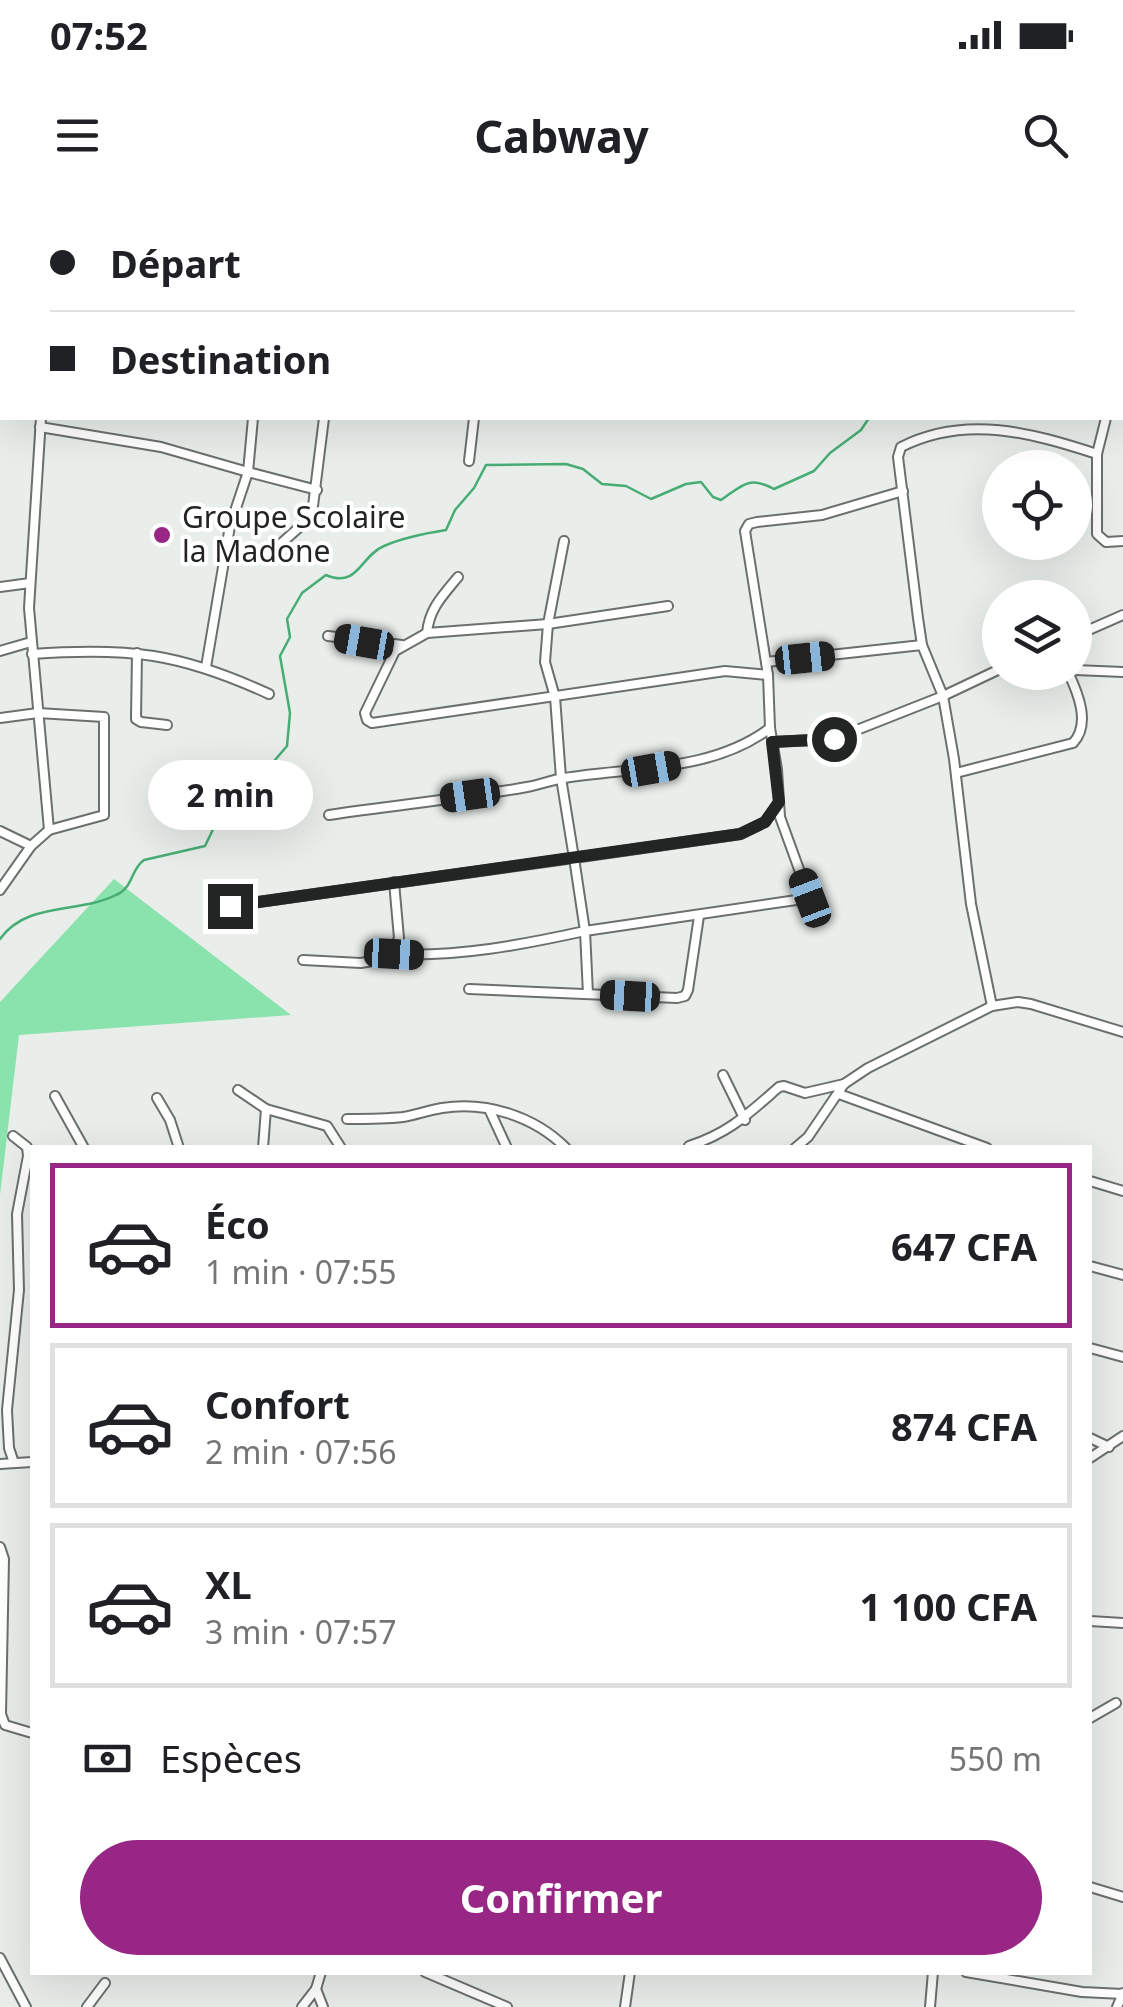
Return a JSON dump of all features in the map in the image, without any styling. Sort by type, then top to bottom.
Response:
[{"type":"street","points":[[206,667],[230,526],[248,472],[253,420]]},
{"type":"street","points":[[268,555],[303,524],[313,506],[324,420]]},
{"type":"street","points":[[469,460],[474,420]]},
{"type":"street","points":[[1106,420],[1098,454],[1097,534],[1106,542],[1123,541]]},
{"type":"street","points":[[49,830],[31,642],[30,584],[40,422],[149,444],[316,490]]},
{"type":"street","points":[[992,1006],[972,904],[943,696],[922,645],[898,457],[901,446],[912,441],[973,426],[1010,431],[1098,454]]},
{"type":"street","points":[[816,916],[787,842],[779,802],[768,675],[745,530],[749,524],[822,514],[903,491]]},
{"type":"street","points":[[564,541],[548,624],[546,672],[555,698],[561,778],[584,931],[588,994]]},
{"type":"street","points":[[427,633],[434,606],[458,577]]},
{"type":"street","points":[[0,588],[30,584]]},
{"type":"street","points":[[668,606],[548,624],[427,633],[395,651],[365,713],[372,723],[725,671],[768,675]]},
{"type":"street","points":[[1092,629],[1123,615]]},
{"type":"street","points":[[328,636],[402,645]]},
{"type":"street","points":[[0,651],[31,642]]},
{"type":"street","points":[[766,662],[922,645]]},
{"type":"street","points":[[32,654],[84,650],[137,652],[206,667],[269,694]]},
{"type":"street","points":[[137,652],[136,718],[167,725]]},
{"type":"street","points":[[1092,671],[1123,672]]},
{"type":"street","points":[[772,742],[834,739],[982,678]]},
{"type":"street","points":[[956,773],[1073,743],[1083,722],[1076,690]]},
{"type":"street","points":[[0,718],[38,713],[100,715],[105,719],[104,815],[49,830],[31,846],[0,890]]},
{"type":"street","points":[[329,814],[429,803],[561,778],[686,762],[746,744],[770,728]]},
{"type":"street","points":[[230,906],[740,834],[765,822],[779,802]]},
{"type":"street","points":[[0,831],[31,846]]},
{"type":"street","points":[[394,882],[399,938],[394,954]]},
{"type":"street","points":[[303,960],[362,963],[394,954],[436,956],[519,946],[584,931],[810,898]]},
{"type":"street","points":[[469,989],[684,996],[699,916]]},
{"type":"street","points":[[692,1145],[712,1139],[745,1120],[779,1088],[805,1093],[844,1084],[992,1006],[1031,1004],[1123,1032]]},
{"type":"street","points":[[723,1075],[745,1120]]},
{"type":"street","points":[[798,1145],[808,1137],[844,1084]]},
{"type":"street","points":[[238,1090],[266,1109],[327,1126],[340,1145]]},
{"type":"street","points":[[839,1094],[979,1145]]},
{"type":"street","points":[[55,1096],[82,1145]]},
{"type":"street","points":[[157,1098],[178,1145]]},
{"type":"street","points":[[347,1120],[405,1116],[443,1108],[489,1109],[516,1115],[562,1145]]},
{"type":"street","points":[[264,1145],[266,1109]]},
{"type":"street","points":[[489,1109],[506,1145]]},
{"type":"street","points":[[13,1136],[27,1147],[28,1156],[18,1214],[19,1290],[7,1410],[9,1448],[14,1462]]},
{"type":"street","points":[[1092,1182],[1123,1192]]},
{"type":"street","points":[[1092,1266],[1123,1274]]},
{"type":"street","points":[[1092,1349],[1123,1357]]},
{"type":"street","points":[[1092,1457],[1123,1436]]},
{"type":"street","points":[[1092,1439],[1109,1447]]},
{"type":"street","points":[[0,1464],[30,1462]]},
{"type":"street","points":[[0,1547],[4,1559],[1,1714],[5,1725],[30,1732]]},
{"type":"street","points":[[1092,1621],[1123,1623]]},
{"type":"street","points":[[1092,1717],[1116,1703]]},
{"type":"street","points":[[1092,1888],[1123,1897]]},
{"type":"street","points":[[0,1958],[26,2007]]},
{"type":"street","points":[[302,2007],[316,1989],[319,1975]]},
{"type":"street","points":[[432,1975],[506,2007]]},
{"type":"street","points":[[625,2007],[630,1975]]},
{"type":"street","points":[[930,2007],[934,1975]]},
{"type":"street","points":[[983,1975],[1082,1992],[1123,1994],[1117,2007]]},
{"type":"street","points":[[87,2007],[106,1983]]},
{"type":"street","points":[[316,1989],[323,2007]]},
{"type":"green space","points":[[114,879],[291,1015],[19,1035],[0,1195],[0,1002]]},
{"type":"waterway","points":[[0,939],[11,927],[39,913],[116,895],[126,888],[144,860],[205,846],[234,786],[263,774],[287,746],[290,713],[280,656],[290,637],[287,619],[302,593],[326,575],[352,575],[384,546],[446,530],[486,465],[566,464],[583,469],[602,484],[626,486],[651,499],[701,482],[713,497],[721,500],[746,484],[758,483],[774,489],[814,471],[868,420]]},
{"type":"place","name":"Groupe Scolaire la Madone","points":[[162,535]]},
{"type":"route","points":[[230,906],[740,834],[765,822],[779,802],[772,742],[834,739]]}]
